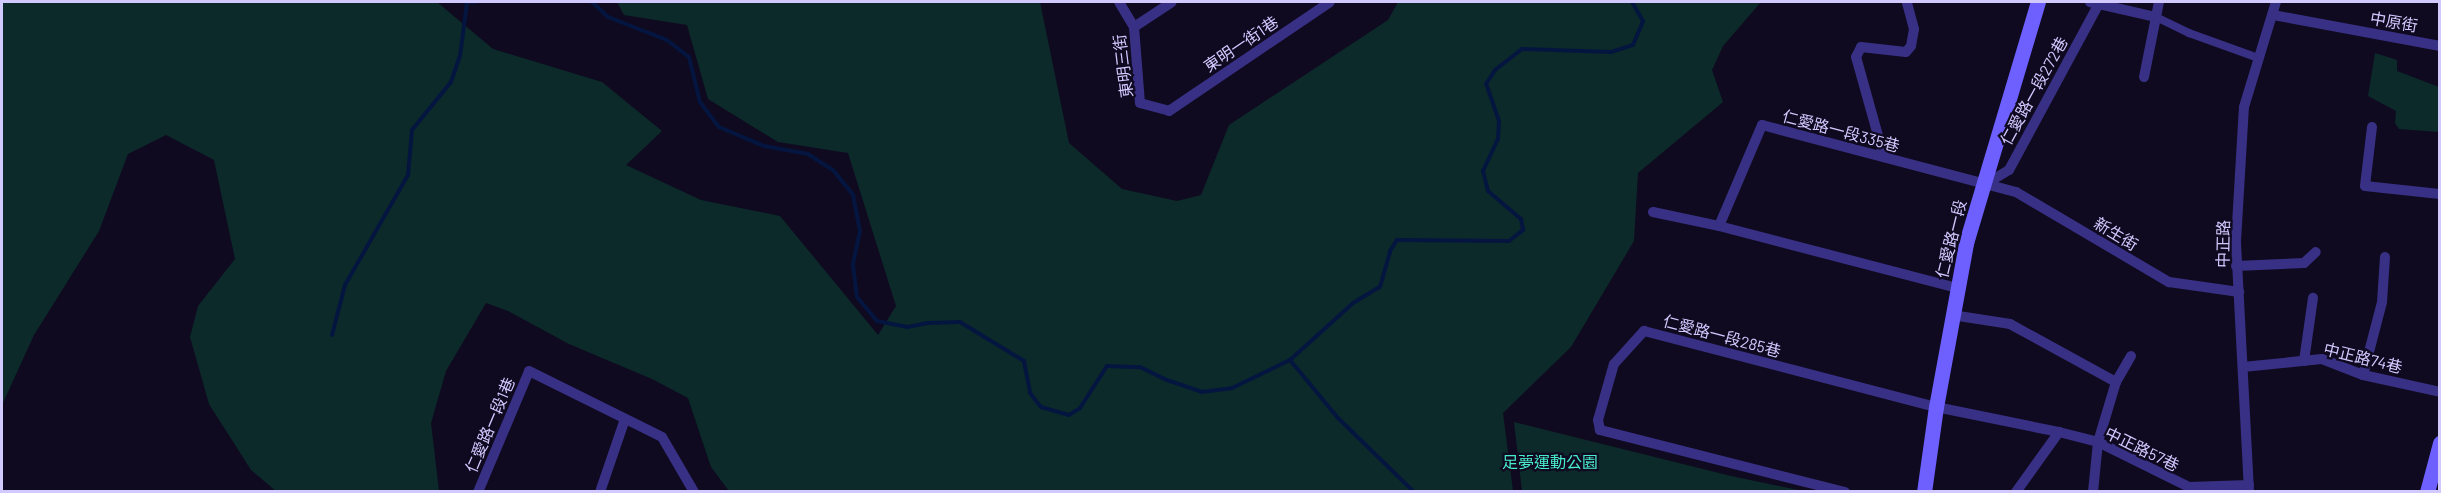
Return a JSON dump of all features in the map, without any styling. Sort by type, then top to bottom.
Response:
[{"type":"main road","name":"仁愛路一段","points":[[1924,492],[1936,407],[1966,243],[2038,2]]},
{"type":"main road","points":[[2427,492],[2439,443]]},
{"type":"street","name":"東明三街","points":[[1119,2],[1134,27],[1140,103],[1169,111]]},
{"type":"street","points":[[1134,27],[1172,2]]},
{"type":"street","name":"東明一街1巷","points":[[1169,111],[1330,2]]},
{"type":"street","points":[[1884,157],[1857,57],[1861,47],[1905,52],[1911,46],[1914,29],[1907,2]]},
{"type":"street","points":[[2144,77],[2159,2]]},
{"type":"street","name":"中正路","points":[[2249,488],[2236,266],[2244,107],[2276,2]]},
{"type":"street","points":[[2096,3],[2156,16],[2189,33],[2258,58]]},
{"type":"street","name":"仁愛路一段272巷","points":[[1983,185],[2009,170],[2096,3]]},
{"type":"street","name":"中原街","points":[[2273,15],[2439,46]]},
{"type":"street","name":"仁愛路一段335巷","points":[[1719,226],[1762,125],[1983,185]]},
{"type":"street","points":[[2372,127],[2365,186],[2439,194]]},
{"type":"street","name":"新生街","points":[[1983,185],[2016,192],[2169,282],[2239,292]]},
{"type":"street","points":[[1653,212],[1719,226],[1957,288]]},
{"type":"street","points":[[2236,266],[2304,263],[2316,252]]},
{"type":"street","points":[[2363,375],[2382,302],[2385,257]]},
{"type":"street","points":[[2304,361],[2313,298]]},
{"type":"street","points":[[1952,315],[2010,324],[2115,382]]},
{"type":"street","name":"仁愛路一段285巷","points":[[1845,492],[1600,430],[1598,420],[1614,364],[1644,332],[1936,407]]},
{"type":"street","points":[[2093,492],[2098,442],[2115,382],[2131,356]]},
{"type":"street","name":"中正路74巷","points":[[2243,367],[2322,360],[2363,375],[2439,392]]},
{"type":"street","name":"仁愛路一段1巷","points":[[478,492],[529,370],[625,419]]},
{"type":"street","name":"中正路57巷","points":[[1936,407],[2098,442],[2189,487],[2249,488]]},
{"type":"street","points":[[600,492],[625,419],[662,437],[694,492]]},
{"type":"street","points":[[2016,492],[2059,432]]},
{"type":"green space","points":[[2,2],[437,2],[493,49],[602,82],[662,131],[626,165],[701,200],[780,216],[878,335],[896,306],[848,153],[778,142],[708,99],[687,25],[624,15],[617,2],[1040,2],[1069,143],[1122,189],[1177,201],[1201,195],[1229,125],[1388,20],[1398,2],[1761,2],[1723,46],[1712,70],[1723,102],[1638,173],[1634,241],[1571,347],[1503,413],[1513,491],[729,491],[711,467],[688,398],[652,379],[569,344],[508,311],[486,303],[446,371],[431,423],[439,491],[277,492],[251,470],[209,404],[190,337],[198,306],[235,259],[214,160],[166,135],[128,154],[99,231],[34,335],[2,405]]},
{"type":"green space","points":[[2375,53],[2397,60],[2397,71],[2439,87],[2439,132],[2399,129],[2395,123],[2396,111],[2368,96]]},
{"type":"green space","name":"足夢運動公園","points":[[1514,422],[1731,476],[1803,491],[1522,491]]},
{"type":"waterway","points":[[466,2],[476,2]]},
{"type":"waterway","points":[[592,2],[608,17],[667,40],[689,57],[700,102],[719,127],[764,146],[808,154],[833,170],[853,195],[860,231],[853,265],[857,297],[877,321],[907,327],[928,323],[960,322],[1024,361],[1030,393],[1041,407],[1069,415],[1080,408],[1107,366],[1140,367],[1201,392],[1232,388],[1290,360],[1353,303],[1380,287],[1390,251],[1397,240],[1509,241],[1523,230],[1521,219],[1488,191],[1483,171],[1498,139],[1499,121],[1486,84],[1495,70],[1522,49],[1611,52],[1633,45],[1643,21],[1632,2]]},
{"type":"waterway","points":[[332,335],[345,285],[408,175],[412,130],[451,82],[460,56],[467,3]]},
{"type":"waterway","points":[[1290,360],[1338,418],[1414,492]]}]
